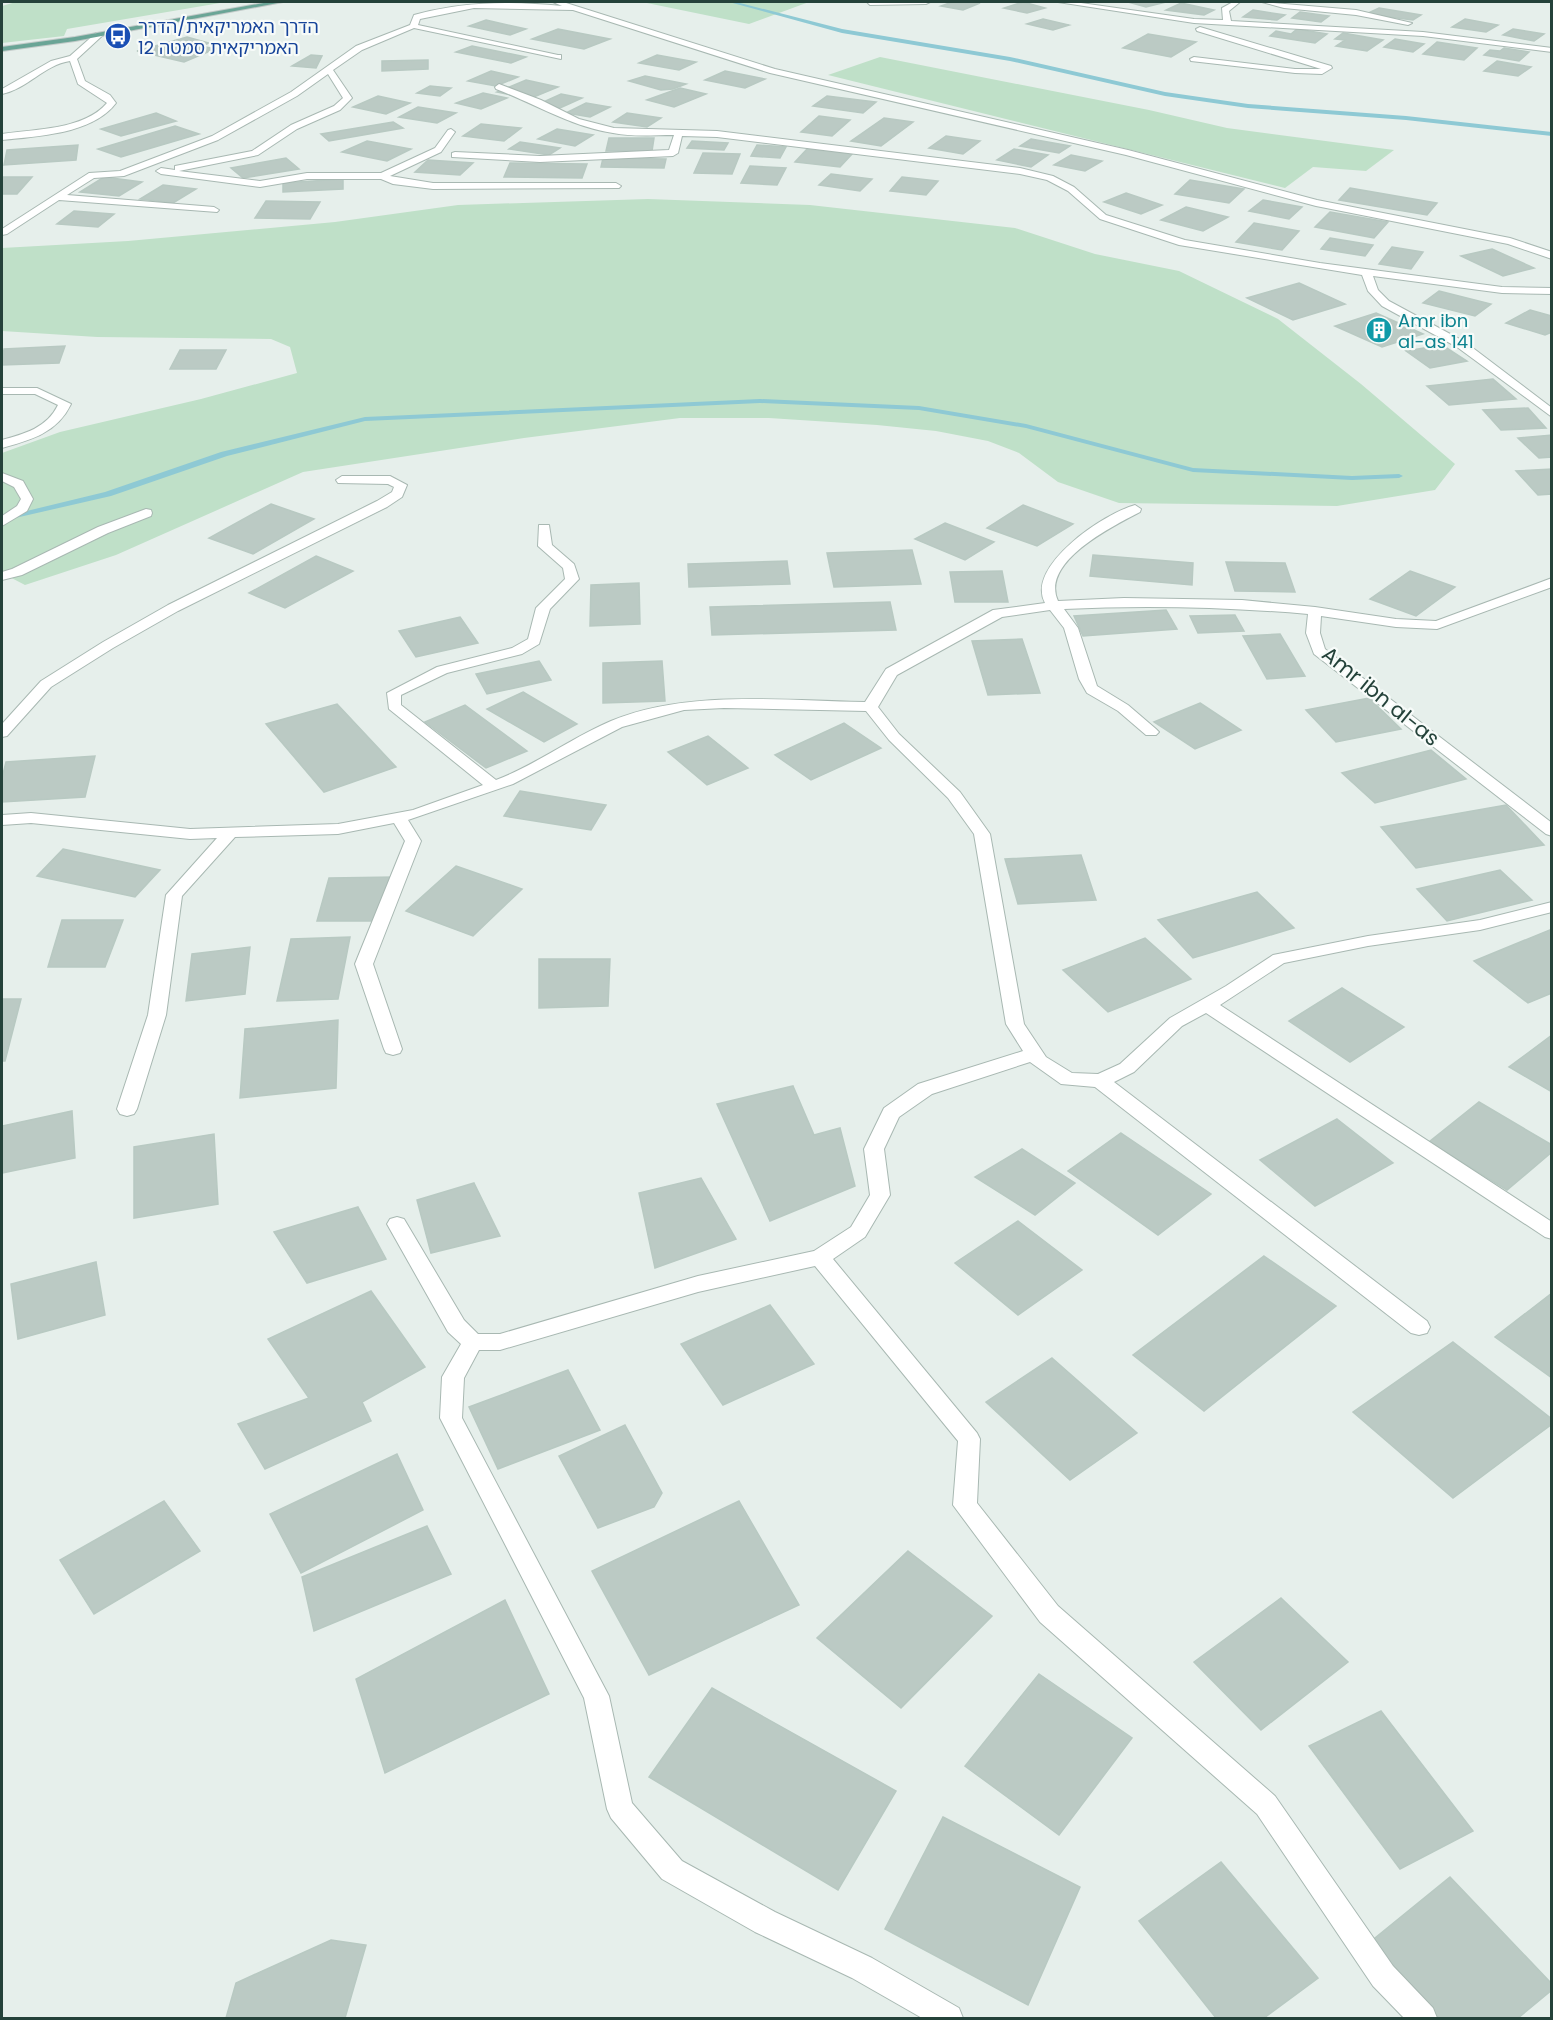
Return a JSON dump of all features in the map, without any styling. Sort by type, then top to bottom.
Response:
[{"type":"main road","points":[[2,49],[99,35],[279,2]]},
{"type":"street","points":[[557,2],[577,10],[676,38],[773,71],[1214,174],[1316,203],[1510,241],[1551,256]]},
{"type":"street","points":[[870,3],[926,2]]},
{"type":"street","points":[[1062,2],[1228,24],[1423,34],[1551,50]]},
{"type":"street","points":[[1228,24],[1225,10],[1237,2]]},
{"type":"street","points":[[1266,2],[1317,11],[1340,11],[1551,50]]},
{"type":"street","points":[[413,26],[417,17],[463,6],[505,4],[577,10]]},
{"type":"street","points":[[1165,17],[1328,68],[1322,72],[1295,71],[1194,59]]},
{"type":"street","points":[[3,232],[92,175],[121,174],[214,138],[294,94],[359,48],[413,26],[558,57]]},
{"type":"street","points":[[2,92],[17,87],[51,64],[62,59],[73,58],[99,35]]},
{"type":"street","points":[[2,137],[82,122],[109,109],[112,103],[107,97],[81,82],[73,58]]},
{"type":"street","points":[[161,171],[255,153],[294,127],[337,108],[348,98],[328,68]]},
{"type":"street","points":[[499,87],[592,126],[614,131],[679,132],[831,146],[1020,171],[1050,178],[1071,189],[1103,217],[1183,243],[1502,291],[1551,291]]},
{"type":"street","points":[[136,168],[260,184],[307,176],[384,176],[438,150],[451,132]]},
{"type":"street","points":[[455,155],[540,159],[673,153],[679,132]]},
{"type":"street","points":[[384,176],[393,181],[432,186],[616,186]]},
{"type":"street","points":[[56,197],[214,210]]},
{"type":"street","points":[[1367,272],[1370,287],[1379,298],[1445,335],[1522,390],[1551,414]]},
{"type":"street","points":[[2,391],[37,392],[65,404],[61,416],[38,434],[2,444]]},
{"type":"street","points":[[2,477],[17,483],[25,491],[27,500],[22,508],[2,522]]},
{"type":"street","points":[[2,733],[46,684],[90,656],[173,608],[382,504],[398,494],[401,485],[390,480],[342,480]]},
{"type":"street","points":[[1135,509],[1095,531],[1061,559],[1048,580],[1048,596],[1066,618],[1089,684],[1101,698],[1121,707],[1151,732]]},
{"type":"street","points":[[2,576],[26,568],[103,530],[146,513]]},
{"type":"street","points":[[494,786],[394,706],[394,693],[442,670],[517,651],[534,641],[543,608],[572,579],[568,567],[545,546],[544,528]]},
{"type":"street","name":"Amr ibn al-as","points":[[1551,582],[1437,625],[1396,623],[1315,611],[1313,633],[1319,651],[1551,831]]},
{"type":"street","points":[[870,707],[891,672],[998,613],[1055,606],[1136,602],[1242,604],[1315,611]]},
{"type":"street","points":[[2,820],[31,818],[190,834],[338,829],[417,814],[494,786],[617,724],[683,706],[724,704],[870,707]]},
{"type":"street","points":[[870,707],[894,737],[954,795],[982,834],[1015,1024],[1039,1061],[1068,1079],[1100,1081],[1127,1068],[1176,1022],[1279,959],[1368,941],[1480,925],[1551,907]]},
{"type":"street","points":[[393,1049],[364,964],[413,841],[399,818]]},
{"type":"street","points":[[127,1109],[157,1015],[174,895],[229,834]]},
{"type":"street","points":[[1207,1005],[1551,1232]]},
{"type":"street","points":[[397,1224],[456,1326],[473,1342],[500,1342],[698,1284],[820,1257],[858,1232],[880,1195],[874,1149],[891,1113],[925,1089],[1034,1054]]},
{"type":"street","points":[[1100,1081],[1419,1327]]},
{"type":"street","points":[[820,1257],[969,1440],[965,1504],[1049,1614],[1266,1805],[1383,1976],[1423,2019]]},
{"type":"street","points":[[473,1342],[453,1377],[451,1418],[596,1696],[620,1809],[672,1870],[765,1923],[862,1968],[949,2019]]},
{"type":"green space","points":[[16,2],[226,2],[67,29],[64,36],[2,43],[2,6]]},
{"type":"green space","points":[[642,2],[809,2],[749,24]]},
{"type":"green space","points":[[880,57],[1149,110],[1227,128],[1394,150],[1366,171],[1313,167],[1285,188],[828,75]]},
{"type":"green space","points":[[648,199],[810,205],[1015,228],[1095,254],[1179,271],[1278,319],[1361,384],[1455,464],[1435,490],[1337,506],[1119,503],[1058,482],[1019,453],[988,441],[936,431],[877,425],[769,418],[680,418],[524,438],[303,472],[116,555],[25,585],[2,573],[2,453],[60,432],[201,399],[297,373],[290,347],[271,339],[97,337],[2,331],[2,248],[128,241],[335,222],[458,205]]},
{"type":"building","points":[[952,2],[980,3],[963,10],[941,6]]},
{"type":"building","points":[[1023,2],[1045,8],[1027,13],[1004,8]]},
{"type":"building","points":[[1128,2],[1166,2],[1146,7]]},
{"type":"building","points":[[1181,3],[1214,10],[1204,15],[1166,10]]},
{"type":"building","points":[[1379,8],[1421,15],[1413,20],[1366,14]]},
{"type":"building","points":[[1253,10],[1285,15],[1277,20],[1243,17]]},
{"type":"building","points":[[1300,12],[1329,16],[1321,22],[1292,18]]},
{"type":"building","points":[[1043,19],[1069,25],[1053,30],[1027,24]]},
{"type":"building","points":[[1465,19],[1498,25],[1486,32],[1452,27]]},
{"type":"building","points":[[486,20],[526,29],[510,35],[469,26]]},
{"type":"building","points":[[558,29],[610,39],[584,49],[532,39]]},
{"type":"building","points":[[1297,29],[1327,34],[1315,43],[1270,36],[1276,31],[1291,34]]},
{"type":"building","points":[[1513,29],[1544,34],[1534,41],[1503,35]]},
{"type":"building","points":[[1343,33],[1383,40],[1367,51],[1336,46],[1345,40],[1335,39]]},
{"type":"building","points":[[1148,34],[1196,42],[1171,57],[1123,48]]},
{"type":"building","points":[[187,37],[209,43],[201,46],[215,49],[184,62],[137,51]]},
{"type":"building","points":[[1395,39],[1424,44],[1413,52],[1384,47]]},
{"type":"building","points":[[1437,42],[1477,48],[1464,60],[1423,54]]},
{"type":"building","points":[[472,46],[526,57],[511,63],[456,52]]},
{"type":"building","points":[[1504,48],[1529,52],[1519,61],[1484,55],[1490,50],[1500,51]]},
{"type":"building","points":[[311,55],[322,56],[316,68],[292,66]]},
{"type":"building","points":[[657,55],[696,62],[679,70],[639,63]]},
{"type":"building","points":[[428,60],[428,69],[382,71],[382,61]]},
{"type":"building","points":[[1497,61],[1531,67],[1518,76],[1484,71]]},
{"type":"building","points":[[491,71],[518,77],[496,86],[468,81]]},
{"type":"building","points":[[725,71],[765,79],[745,88],[705,80]]},
{"type":"building","points":[[645,76],[686,84],[673,89],[661,90],[629,81]]},
{"type":"building","points":[[526,80],[558,87],[529,99],[497,92]]},
{"type":"building","points":[[430,86],[451,88],[440,96],[417,93]]},
{"type":"building","points":[[680,88],[706,94],[674,107],[647,100]]},
{"type":"building","points":[[483,93],[507,98],[481,109],[456,103]]},
{"type":"building","points":[[561,94],[582,98],[560,108],[539,104]]},
{"type":"building","points":[[378,96],[410,103],[386,114],[353,107]]},
{"type":"building","points":[[827,96],[876,102],[863,113],[813,106]]},
{"type":"building","points":[[586,103],[610,107],[590,117],[566,113]]},
{"type":"building","points":[[418,107],[456,113],[437,123],[399,117]]},
{"type":"building","points":[[156,113],[176,121],[121,136],[101,129]]},
{"type":"building","points":[[627,113],[661,118],[647,127],[613,122]]},
{"type":"building","points":[[819,116],[850,120],[832,136],[801,132]]},
{"type":"building","points":[[884,118],[913,122],[881,146],[851,141]]},
{"type":"building","points":[[393,122],[403,128],[329,141],[321,134]]},
{"type":"building","points":[[481,124],[521,128],[504,141],[463,136]]},
{"type":"building","points":[[175,126],[199,134],[121,157],[98,149]]},
{"type":"building","points":[[557,129],[593,135],[575,146],[538,139]]},
{"type":"building","points":[[946,136],[980,141],[963,154],[929,148]]},
{"type":"building","points":[[609,138],[654,138],[652,151],[606,151]]},
{"type":"building","points":[[1031,139],[1070,146],[1059,153],[1020,146]]},
{"type":"building","points":[[367,141],[411,149],[387,161],[342,152]]},
{"type":"building","points":[[692,141],[728,143],[724,150],[687,148]]},
{"type":"building","points":[[520,142],[560,148],[549,155],[509,149]]},
{"type":"building","points":[[78,145],[76,160],[4,165],[7,150]]},
{"type":"building","points":[[757,145],[786,147],[780,158],[751,156]]},
{"type":"building","points":[[807,149],[852,154],[840,167],[795,162]]},
{"type":"building","points":[[1014,149],[1048,155],[1031,167],[997,160]]},
{"type":"building","points":[[703,153],[740,154],[732,174],[694,173]]},
{"type":"building","points":[[1071,155],[1102,161],[1085,171],[1054,165]]},
{"type":"building","points":[[286,158],[299,169],[243,178],[231,168]]},
{"type":"building","points":[[603,158],[666,159],[664,168],[601,167]]},
{"type":"building","points":[[428,160],[473,163],[460,175],[415,172]]},
{"type":"building","points":[[510,163],[587,164],[582,178],[504,177]]},
{"type":"building","points":[[750,166],[786,168],[777,185],[741,183]]},
{"type":"building","points":[[831,174],[872,179],[860,191],[819,185]]},
{"type":"building","points":[[2,177],[32,177],[17,194],[2,194]]},
{"type":"building","points":[[104,177],[142,182],[119,196],[80,192]]},
{"type":"building","points":[[902,177],[938,181],[926,195],[890,191]]},
{"type":"building","points":[[343,179],[343,189],[283,192],[283,183]]},
{"type":"building","points":[[1190,180],[1244,189],[1229,203],[1175,194]]},
{"type":"building","points":[[163,185],[196,189],[173,203],[140,199]]},
{"type":"building","points":[[1350,188],[1437,203],[1427,215],[1339,200]]},
{"type":"building","points":[[1126,193],[1162,205],[1141,214],[1104,202]]},
{"type":"building","points":[[1263,200],[1302,207],[1289,219],[1249,211]]},
{"type":"building","points":[[266,201],[320,202],[310,219],[255,218]]},
{"type":"building","points":[[1186,207],[1228,217],[1203,231],[1161,220]]},
{"type":"building","points":[[74,211],[114,214],[98,227],[57,224]]},
{"type":"building","points":[[1330,212],[1388,222],[1374,238],[1315,227]]},
{"type":"building","points":[[1254,223],[1299,231],[1282,250],[1236,242]]},
{"type":"building","points":[[1330,238],[1373,245],[1365,256],[1321,249]]},
{"type":"building","points":[[1392,247],[1423,252],[1411,269],[1379,264]]},
{"type":"building","points":[[1492,249],[1534,268],[1503,276],[1461,256]]},
{"type":"building","points":[[1299,283],[1345,304],[1293,320],[1247,298]]},
{"type":"building","points":[[1439,291],[1491,304],[1475,316],[1423,303]]},
{"type":"building","points":[[1530,310],[1552,316],[1552,332],[1545,335],[1506,323]]},
{"type":"building","name":"Amr ibn al-as 141","points":[[1376,313],[1423,334],[1382,347],[1335,326]]},
{"type":"building","points":[[1442,345],[1467,361],[1430,368],[1406,351]]},
{"type":"building","points":[[65,346],[59,363],[2,365],[4,349]]},
{"type":"building","points":[[180,350],[226,350],[216,369],[170,369]]},
{"type":"building","points":[[1493,379],[1516,399],[1449,405],[1427,386]]},
{"type":"building","points":[[1528,408],[1546,428],[1501,430],[1483,410]]},
{"type":"building","points":[[1552,435],[1552,457],[1539,458],[1518,438]]},
{"type":"building","points":[[1552,469],[1552,494],[1538,495],[1516,471]]},
{"type":"building","points":[[271,504],[314,519],[253,554],[209,538]]},
{"type":"building","points":[[1023,505],[1073,524],[1037,546],[987,528]]},
{"type":"building","points":[[945,523],[994,542],[965,560],[915,539]]},
{"type":"building","points":[[912,550],[921,584],[834,587],[827,553]]},
{"type":"building","points":[[1093,555],[1193,563],[1192,585],[1090,576]]},
{"type":"building","points":[[316,556],[353,571],[285,608],[249,593]]},
{"type":"building","points":[[787,561],[790,584],[689,587],[688,564]]},
{"type":"building","points":[[1226,562],[1285,563],[1295,592],[1235,591]]},
{"type":"building","points":[[1002,571],[1008,602],[955,602],[950,572]]},
{"type":"building","points":[[1410,571],[1455,587],[1416,616],[1370,599]]},
{"type":"building","points":[[639,583],[640,624],[590,626],[591,585]]},
{"type":"building","points":[[890,602],[896,630],[712,635],[710,607]]},
{"type":"building","points":[[1166,610],[1177,629],[1083,636],[1074,616]]},
{"type":"building","points":[[1235,615],[1244,631],[1198,633],[1190,616]]},
{"type":"building","points":[[460,617],[478,643],[416,657],[399,631]]},
{"type":"building","points":[[1280,634],[1305,676],[1267,679],[1243,636]]},
{"type":"building","points":[[1022,639],[1040,693],[988,695],[972,641]]},
{"type":"building","points":[[539,661],[551,680],[487,694],[476,674]]},
{"type":"building","points":[[662,661],[665,701],[603,703],[603,663]]},
{"type":"building","points":[[523,692],[577,724],[544,742],[487,709]]},
{"type":"building","points":[[1369,698],[1401,729],[1336,742],[1306,710]]},
{"type":"building","points":[[1200,703],[1241,730],[1195,749],[1154,722]]},
{"type":"building","points":[[337,704],[396,767],[324,792],[266,724]]},
{"type":"building","points":[[465,705],[527,751],[486,768],[425,722]]},
{"type":"building","points":[[844,723],[881,748],[811,780],[775,755]]},
{"type":"building","points":[[708,736],[748,768],[707,785],[668,752]]},
{"type":"building","points":[[1431,750],[1466,779],[1375,803],[1342,773]]},
{"type":"building","points":[[95,756],[85,797],[2,802],[2,778],[6,762]]},
{"type":"building","points":[[520,791],[606,805],[591,830],[504,816]]},
{"type":"building","points":[[1506,805],[1544,845],[1416,868],[1381,827]]},
{"type":"building","points":[[63,849],[160,870],[135,897],[37,876]]},
{"type":"building","points":[[1081,855],[1096,900],[1018,904],[1005,859]]},
{"type":"building","points":[[456,866],[522,889],[473,936],[406,911]]},
{"type":"building","points":[[1500,870],[1532,900],[1447,921],[1417,889]]},
{"type":"building","points":[[395,877],[384,921],[317,921],[329,878]]},
{"type":"building","points":[[1257,892],[1294,928],[1193,958],[1158,920]]},
{"type":"building","points":[[62,920],[123,920],[105,967],[48,967]]},
{"type":"building","points":[[1552,929],[1552,993],[1528,1003],[1474,961]]},
{"type":"building","points":[[350,937],[338,999],[277,1001],[291,939]]},
{"type":"building","points":[[1145,938],[1191,979],[1108,1012],[1063,970]]},
{"type":"building","points":[[250,947],[245,994],[186,1001],[192,954]]},
{"type":"building","points":[[539,959],[610,959],[608,1006],[539,1008]]},
{"type":"building","points":[[1342,988],[1404,1027],[1350,1062],[1289,1021]]},
{"type":"building","points":[[2,999],[21,999],[5,1061],[2,1061]]},
{"type":"building","points":[[338,1020],[336,1088],[240,1098],[245,1029]]},
{"type":"building","points":[[1552,1035],[1552,1092],[1509,1067]]},
{"type":"building","points":[[793,1086],[814,1135],[840,1128],[855,1186],[770,1221],[717,1104]]},
{"type":"building","points":[[1479,1102],[1552,1145],[1552,1152],[1507,1190],[1429,1142]]},
{"type":"building","points":[[72,1111],[75,1158],[2,1173],[2,1126]]},
{"type":"building","points":[[1337,1119],[1393,1163],[1315,1206],[1260,1160]]},
{"type":"building","points":[[1121,1133],[1211,1194],[1158,1235],[1068,1171]]},
{"type":"building","points":[[214,1134],[218,1204],[134,1218],[134,1147]]},
{"type":"building","points":[[1022,1149],[1075,1183],[1035,1215],[975,1177]]},
{"type":"building","points":[[701,1178],[736,1239],[655,1268],[639,1193]]},
{"type":"building","points":[[474,1183],[500,1236],[431,1253],[417,1200]]},
{"type":"building","points":[[358,1207],[386,1259],[307,1283],[274,1232]]},
{"type":"building","points":[[1018,1221],[1082,1270],[1018,1315],[955,1263]]},
{"type":"building","points":[[1264,1256],[1336,1306],[1204,1411],[1133,1355]]},
{"type":"building","points":[[96,1262],[105,1315],[18,1339],[11,1284]]},
{"type":"building","points":[[371,1291],[425,1367],[362,1402],[371,1421],[265,1469],[238,1424],[309,1398],[268,1339]]},
{"type":"building","points":[[1552,1293],[1552,1378],[1495,1337]]},
{"type":"building","points":[[770,1305],[814,1364],[723,1405],[681,1344]]},
{"type":"building","points":[[1453,1342],[1552,1419],[1552,1424],[1453,1498],[1353,1412]]},
{"type":"building","points":[[1052,1358],[1137,1433],[1070,1480],[986,1402]]},
{"type":"building","points":[[568,1370],[600,1430],[498,1469],[469,1407]]},
{"type":"building","points":[[625,1425],[662,1493],[654,1507],[598,1528],[559,1456]]},
{"type":"building","points":[[397,1454],[423,1510],[301,1573],[270,1514]]},
{"type":"building","points":[[164,1501],[200,1551],[94,1614],[60,1560]]},
{"type":"building","points":[[739,1501],[799,1605],[649,1675],[592,1571]]},
{"type":"building","points":[[427,1526],[451,1574],[314,1631],[302,1577]]},
{"type":"building","points":[[908,1551],[992,1616],[901,1708],[817,1638]]},
{"type":"building","points":[[1281,1598],[1348,1662],[1261,1730],[1194,1662]]},
{"type":"building","points":[[505,1600],[549,1694],[385,1773],[356,1679]]},
{"type":"building","points":[[1039,1674],[1132,1738],[1059,1835],[965,1766]]},
{"type":"building","points":[[712,1688],[896,1791],[838,1890],[649,1777]]},
{"type":"building","points":[[1381,1711],[1473,1831],[1400,1869],[1309,1746]]},
{"type":"building","points":[[943,1817],[1080,1887],[1028,2005],[885,1929]]},
{"type":"building","points":[[1221,1862],[1318,1978],[1264,2018],[1216,2018],[1139,1921]]},
{"type":"building","points":[[1450,1877],[1552,1984],[1552,1990],[1518,2018],[1439,2018],[1370,1942]]},
{"type":"building","points":[[331,1940],[366,1945],[345,2018],[226,2018],[236,1983]]},
{"type":"waterway","points":[[732,2],[842,31],[1010,59],[1165,94],[1248,106],[1406,118],[1552,134]]},
{"type":"waterway","points":[[2,519],[108,494],[224,454],[365,419],[760,401],[919,408],[1026,426],[1193,470],[1352,478],[1399,476]]},
{"type":"place","name":"הדרך האמריקאית/הדרך האמריקאית סמטה 12","points":[[118,36]]},
{"type":"place","name":"Amr ibn al-as 141","points":[[1379,330]]}]
